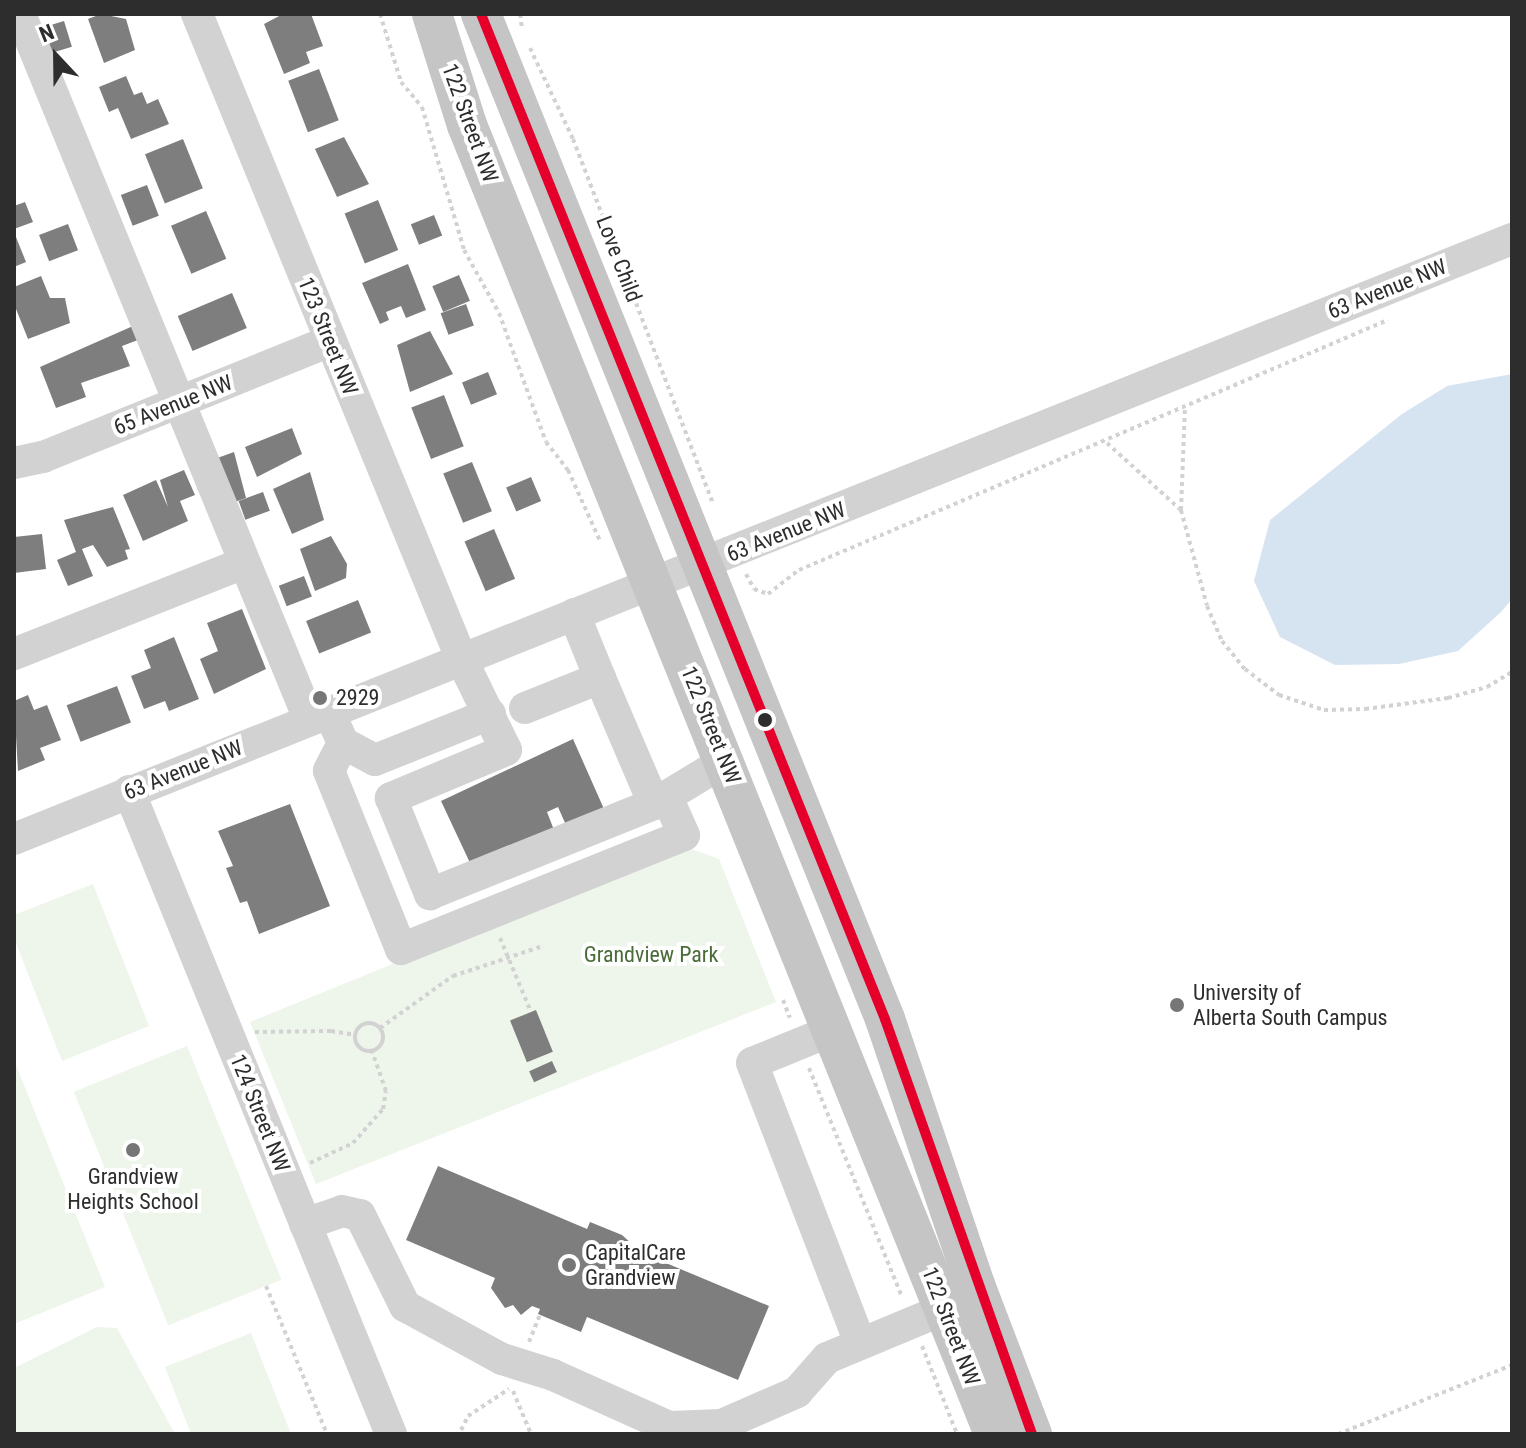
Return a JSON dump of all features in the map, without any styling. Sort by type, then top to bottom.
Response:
[{"type":"main road","name":"122 Street NW","points":[[432,14],[467,125],[654,583],[994,1434]]},
{"type":"main road","name":"122 Street NW","points":[[481,14],[851,935],[1032,1434]]},
{"type":"main road","points":[[654,583],[673,586],[687,605],[764,786],[851,935]]},
{"type":"street","points":[[20,14],[244,563],[320,715],[343,743],[375,760],[430,894],[660,801],[725,761]]},
{"type":"street","name":"123 Street NW","points":[[197,14],[461,658],[506,750],[391,798]]},
{"type":"street","name":"63 Avenue NW","points":[[14,839],[1512,239]]},
{"type":"street","name":"65 Avenue NW","points":[[14,463],[43,457],[330,341]]},
{"type":"street","points":[[14,654],[244,563]]},
{"type":"street","points":[[343,743],[329,771],[401,949],[684,835],[660,801],[600,678],[574,614]]},
{"type":"street","points":[[525,708],[600,678]]},
{"type":"street","points":[[375,760],[490,714]]},
{"type":"street","name":"124 Street NW","points":[[129,791],[391,1434]]},
{"type":"street","points":[[833,1030],[752,1063],[860,1343]]},
{"type":"street","points":[[305,1224],[342,1211],[360,1215],[405,1306],[502,1359],[553,1375],[669,1427],[722,1425],[797,1392],[827,1358],[945,1309]]},
{"type":"path","points":[[380,14],[401,82],[422,107],[464,250],[495,304],[546,442],[568,470],[602,544]]},
{"type":"path","name":"Love Child","points":[[520,14],[522,33],[573,139],[714,506]]},
{"type":"path","points":[[754,589],[768,594],[799,570],[1107,443],[1185,406],[1398,316]]},
{"type":"path","points":[[1185,406],[1181,510],[1222,641],[1245,669],[1279,695],[1324,710],[1365,709],[1448,698],[1487,687],[1512,672]]},
{"type":"path","points":[[1107,443],[1181,510]]},
{"type":"path","points":[[499,934],[531,1012]]},
{"type":"path","points":[[380,1028],[453,976],[510,960],[540,947]]},
{"type":"path","points":[[355,1035],[366,1024],[380,1028]]},
{"type":"path","points":[[355,1035],[361,1049],[372,1051],[383,1042],[380,1028]]},
{"type":"path","points":[[231,1041],[249,1032],[331,1031],[355,1035]]},
{"type":"path","points":[[285,1174],[353,1143],[370,1129],[383,1109],[386,1091],[372,1051]]},
{"type":"path","points":[[266,1286],[327,1434]]},
{"type":"path","points":[[533,1333],[540,1315]]},
{"type":"path","points":[[1338,1434],[1512,1365]]},
{"type":"path","points":[[452,1434],[461,1430],[468,1416],[512,1387],[531,1434]]},
{"type":"path","points":[[461,1430],[467,1434]]},
{"type":"green space","name":"Grandview Park","points":[[683,846],[719,859],[776,1002],[316,1184],[250,1022]]},
{"type":"green space","points":[[93,884],[149,1026],[62,1061],[14,938],[14,915]]},
{"type":"green space","points":[[187,1046],[281,1280],[168,1325],[74,1092]]},
{"type":"green space","points":[[14,1060],[105,1287],[14,1324]]},
{"type":"green space","points":[[97,1327],[117,1328],[175,1434],[14,1434],[14,1368]]},
{"type":"green space","points":[[251,1333],[291,1434],[191,1434],[165,1367]]},
{"type":"water","points":[[1512,374],[1512,599],[1501,612],[1458,651],[1399,664],[1335,665],[1280,637],[1254,581],[1270,520],[1402,414],[1447,386]]},
{"type":"building","points":[[101,14],[126,19],[135,50],[104,63],[88,19]]},
{"type":"building","points":[[283,14],[311,14],[323,46],[306,52],[310,63],[284,74],[264,24]]},
{"type":"building","points":[[64,21],[72,47],[43,56],[35,30]]},
{"type":"building","points":[[319,69],[339,120],[308,132],[288,81]]},
{"type":"building","points":[[126,76],[134,95],[142,92],[147,104],[158,99],[169,124],[131,139],[118,108],[109,112],[99,87]]},
{"type":"building","points":[[344,137],[369,184],[337,197],[315,149]]},
{"type":"building","points":[[183,139],[203,188],[165,203],[145,154]]},
{"type":"building","points":[[147,185],[159,216],[133,226],[121,195]]},
{"type":"building","points":[[378,200],[398,250],[365,264],[345,213]]},
{"type":"building","points":[[25,202],[33,222],[14,229],[14,206]]},
{"type":"building","points":[[206,211],[226,259],[191,274],[171,226]]},
{"type":"building","points":[[434,215],[442,235],[419,245],[411,224]]},
{"type":"building","points":[[68,224],[78,250],[49,261],[39,235]]},
{"type":"building","points":[[14,232],[26,262],[14,267]]},
{"type":"building","points":[[408,264],[426,310],[406,318],[401,306],[386,312],[389,320],[380,324],[362,283]]},
{"type":"building","points":[[459,275],[470,301],[443,312],[432,286]]},
{"type":"building","points":[[41,276],[50,298],[65,298],[70,323],[28,339],[14,304],[14,287]]},
{"type":"building","points":[[232,293],[247,328],[193,351],[178,316]]},
{"type":"building","points":[[466,304],[474,326],[448,335],[441,313]]},
{"type":"building","points":[[133,326],[138,340],[122,346],[130,366],[81,383],[86,397],[56,408],[40,367]]},
{"type":"building","points":[[430,331],[453,374],[410,392],[397,345]]},
{"type":"building","points":[[488,372],[497,394],[471,405],[462,382]]},
{"type":"building","points":[[444,395],[464,446],[431,459],[411,408]]},
{"type":"building","points":[[292,428],[302,454],[257,477],[245,447]]},
{"type":"building","points":[[234,452],[246,498],[226,505],[209,461]]},
{"type":"building","points":[[472,462],[492,511],[463,523],[443,474]]},
{"type":"building","points":[[184,470],[195,495],[180,501],[188,521],[143,541],[123,495],[156,480],[168,507],[160,480]]},
{"type":"building","points":[[310,472],[324,520],[292,534],[273,489]]},
{"type":"building","points":[[531,477],[541,501],[516,511],[506,488]]},
{"type":"building","points":[[263,492],[270,511],[245,520],[239,501]]},
{"type":"building","points":[[113,507],[130,549],[125,550],[128,559],[107,567],[93,545],[82,549],[93,576],[68,586],[57,560],[76,552],[64,520]]},
{"type":"building","points":[[494,529],[515,579],[486,591],[465,542]]},
{"type":"building","points":[[42,534],[46,569],[14,573],[14,537]]},
{"type":"building","points":[[331,536],[347,564],[346,578],[315,591],[300,549]]},
{"type":"building","points":[[304,576],[312,597],[287,606],[279,586]]},
{"type":"building","points":[[358,600],[371,632],[319,653],[306,621]]},
{"type":"building","points":[[242,609],[266,669],[214,694],[200,659],[218,651],[207,623]]},
{"type":"building","points":[[174,637],[199,699],[169,711],[165,701],[144,709],[131,676],[151,668],[144,650]]},
{"type":"building","points":[[117,686],[131,722],[81,742],[67,705]]},
{"type":"building","points":[[28,695],[34,710],[47,705],[61,740],[40,748],[45,760],[18,771],[14,701]]},
{"type":"building","points":[[573,739],[604,809],[566,825],[558,807],[547,812],[554,830],[471,865],[441,801]]},
{"type":"building","points":[[290,804],[330,906],[259,934],[247,901],[240,903],[226,868],[233,866],[218,831]]},
{"type":"building","points":[[536,1010],[553,1052],[527,1062],[510,1020]]},
{"type":"building","points":[[552,1061],[557,1072],[534,1082],[529,1071]]},
{"type":"building","name":"CapitalCare Grandview","points":[[438,1166],[587,1229],[590,1222],[622,1235],[642,1253],[769,1306],[738,1380],[587,1317],[581,1332],[538,1314],[540,1309],[532,1306],[521,1315],[513,1305],[505,1308],[491,1288],[495,1278],[406,1240]]},
{"type":"transit line","points":[[481,14],[885,1019],[1032,1434]]},
{"type":"place","name":"2929","points":[[320,698]]},
{"type":"place","name":"University of Alberta South Campus","points":[[1177,1005]]},
{"type":"place","name":"Grandview Heights School","points":[[133,1150]]},
{"type":"place","name":"CapitalCare Grandview","points":[[569,1265]]}]
